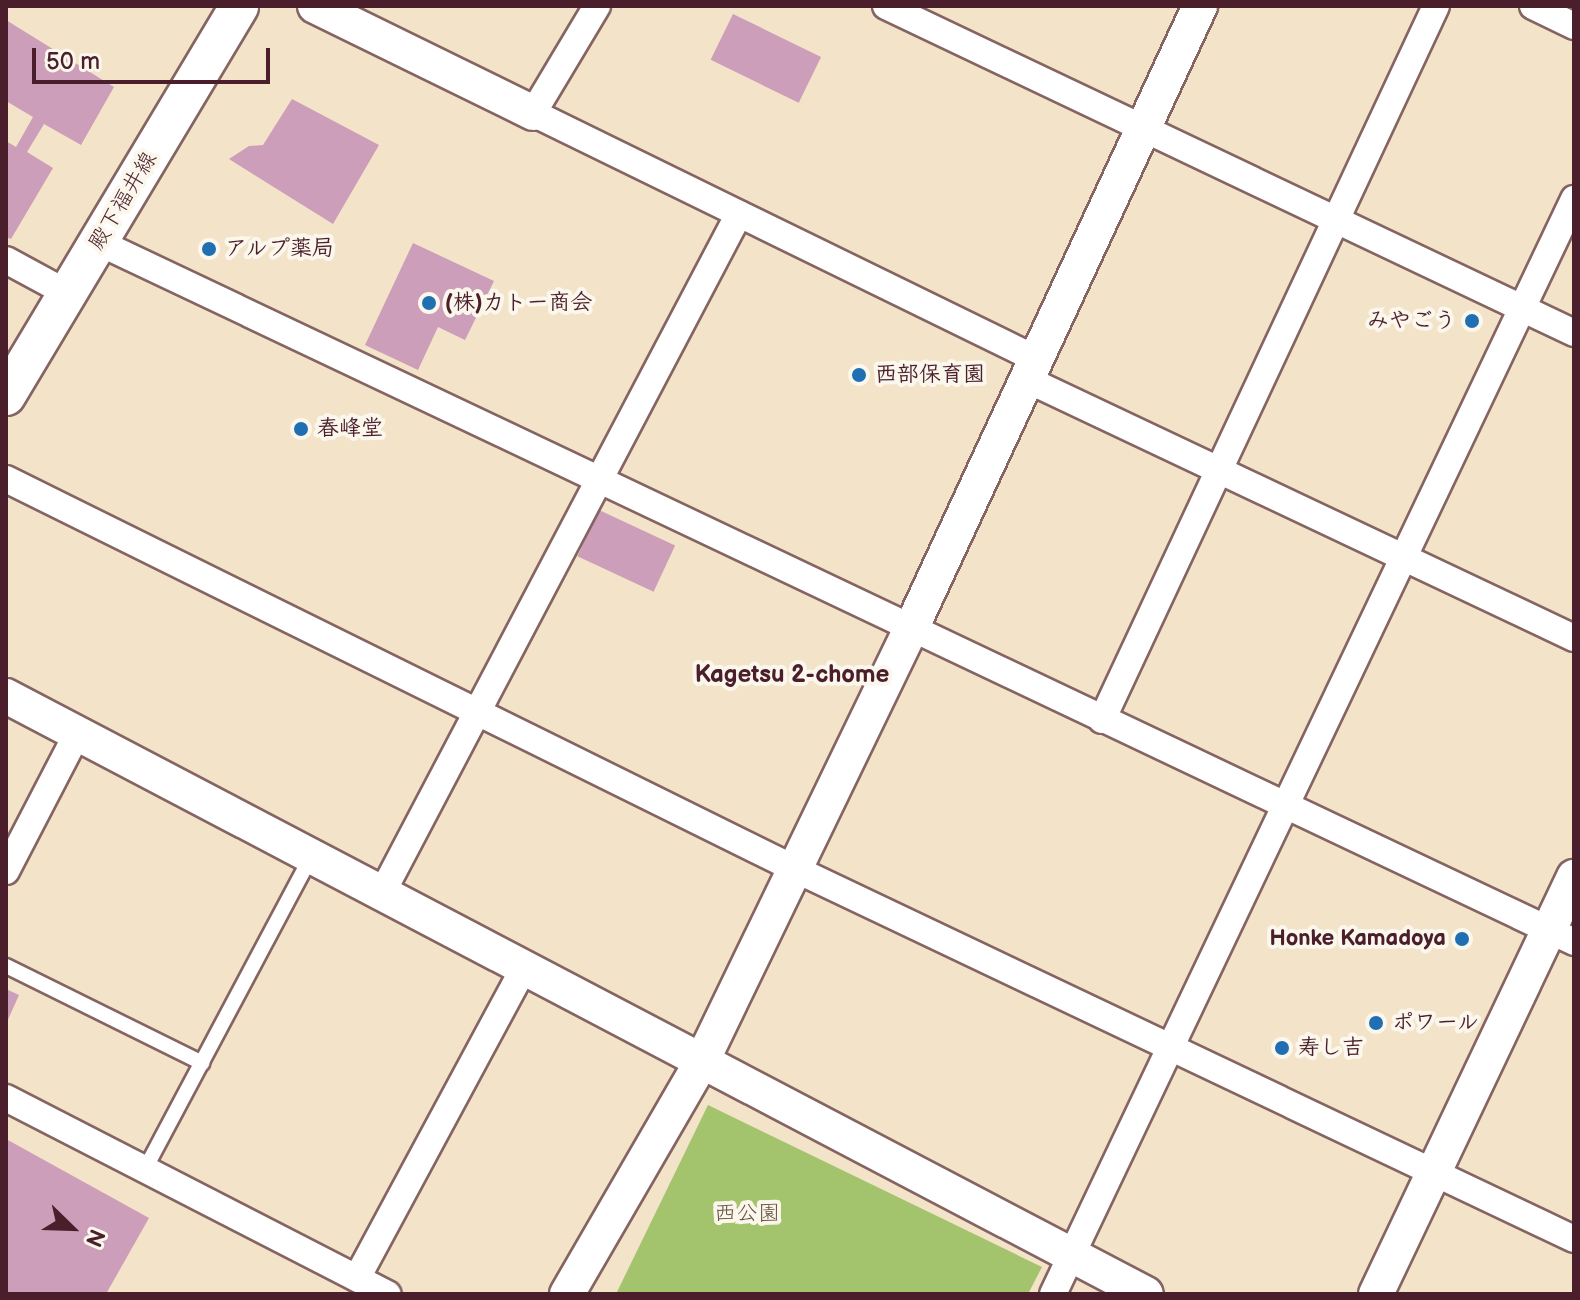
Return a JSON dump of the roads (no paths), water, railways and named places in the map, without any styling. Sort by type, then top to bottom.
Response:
[{"type":"main road","name":"殿下福井線","points":[[6,396],[239,6]]},
{"type":"street","points":[[315,6],[739,214],[1219,470],[1574,638]]},
{"type":"street","points":[[533,113],[597,6]]},
{"type":"street","points":[[886,6],[1574,333]]},
{"type":"street","points":[[567,1294],[702,1061],[910,631],[1029,368],[1200,6]]},
{"type":"street","points":[[1102,720],[1436,6]]},
{"type":"street","points":[[1533,6],[1574,26]]},
{"type":"street","points":[[1053,1294],[1574,199]]},
{"type":"street","points":[[382,893],[739,214]]},
{"type":"street","points":[[98,242],[910,631],[1561,936]]},
{"type":"street","points":[[6,260],[67,293]]},
{"type":"street","points":[[6,479],[795,869],[1574,1239]]},
{"type":"street","points":[[6,696],[1146,1294]]},
{"type":"street","points":[[6,871],[77,734]]},
{"type":"street","points":[[1376,1294],[1434,1172],[1561,936],[1574,877]]},
{"type":"street","points":[[357,1278],[524,968]]},
{"type":"street","points":[[6,1098],[388,1294]]},
{"type":"lane","points":[[145,1169],[311,856]]},
{"type":"lane","points":[[6,966],[202,1063]]},
{"type":"place","name":"アルプ薬局","points":[[209,249]]},
{"type":"place","name":"(株)カトー商会","points":[[429,303]]},
{"type":"place","name":"みやごう","points":[[1472,321]]},
{"type":"place","name":"西部保育園","points":[[859,375]]},
{"type":"place","name":"春峰堂","points":[[301,429]]},
{"type":"place","name":"Honke Kamadoya","points":[[1462,939]]},
{"type":"place","name":"ポワール","points":[[1376,1023]]},
{"type":"place","name":"寿し吉","points":[[1282,1048]]},
{"type":"district","name":"Kagetsu 2-chome","points":[[792,675]]},
{"type":"park label","name":"西公園","points":[[747,1214]]}]
